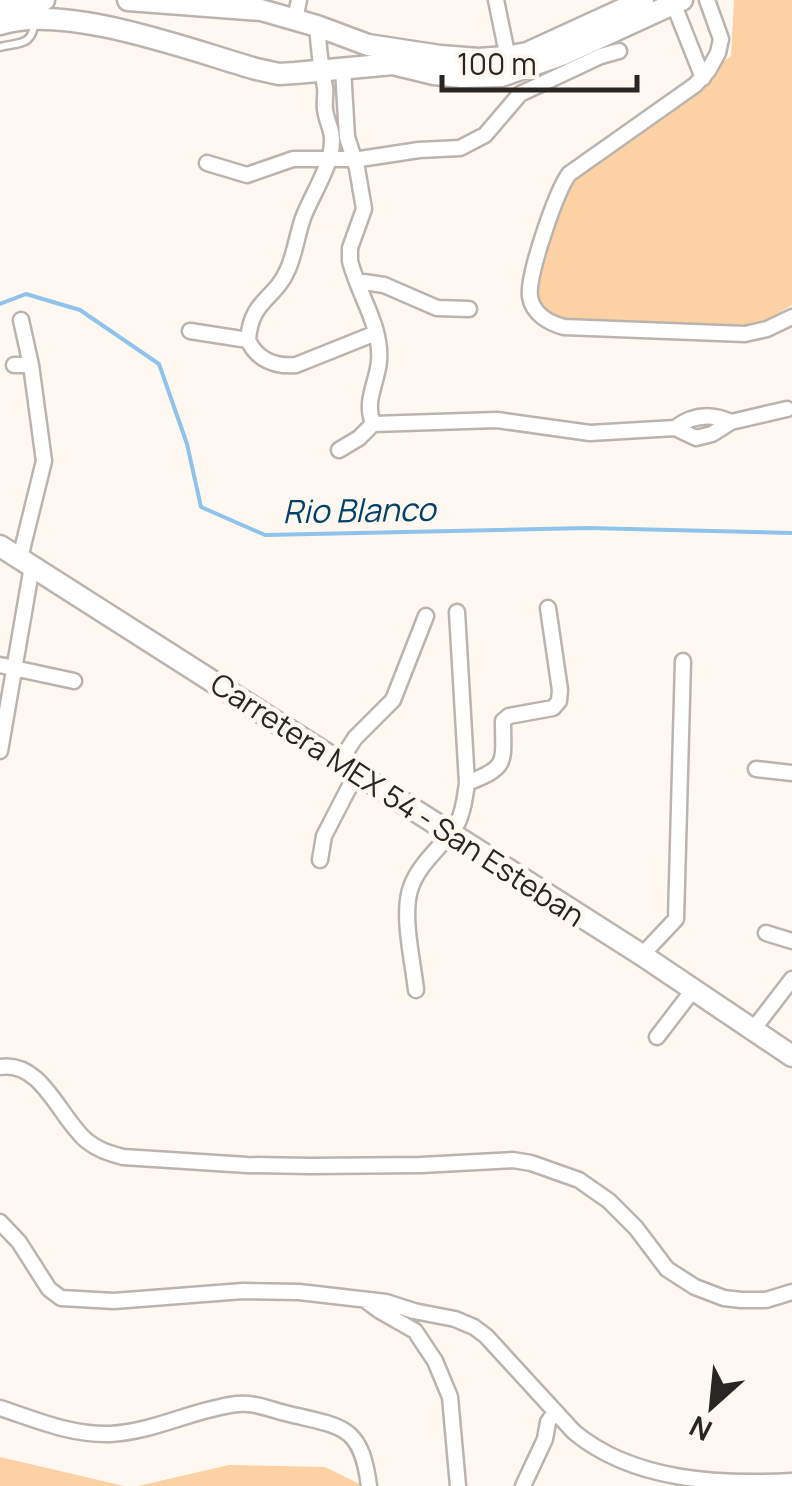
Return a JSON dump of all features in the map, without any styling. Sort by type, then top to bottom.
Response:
[{"type":"main road","points":[[118,29],[126,0],[297,9],[317,26],[400,65],[434,74],[488,78],[510,65],[564,54],[644,0]]},
{"type":"main road","points":[[591,33],[676,1]]},
{"type":"main road","points":[[0,24],[37,5]]},
{"type":"main road","points":[[0,9],[37,5],[89,24],[267,72],[343,69],[382,56]]},
{"type":"main road","name":"Carretera MEX 54 - San Esteban","points":[[0,546],[642,955],[792,1056]]},
{"type":"street","points":[[496,0],[510,65]]},
{"type":"street","points":[[706,0],[721,38],[718,53],[703,78],[569,174],[557,197],[531,280],[532,304],[539,315],[557,325],[598,329],[745,334],[792,317]]},
{"type":"street","points":[[676,1],[703,78]]},
{"type":"street","points":[[317,26],[324,108],[332,137],[328,159],[302,220],[282,284],[256,310],[248,340],[257,354],[286,366],[376,333]]},
{"type":"street","points":[[207,163],[247,175],[293,159],[354,159],[467,145],[485,135],[520,94],[619,51]]},
{"type":"street","points":[[343,69],[347,137],[364,209],[350,248],[350,262],[376,333],[379,361],[369,402],[374,424]]},
{"type":"street","points":[[358,281],[384,285],[436,308],[469,309]]},
{"type":"street","points":[[0,751],[7,666],[43,470],[22,320]]},
{"type":"street","points":[[190,331],[248,340]]},
{"type":"street","points":[[14,365],[31,365]]},
{"type":"street","points":[[339,450],[374,424],[496,420],[590,433],[676,428],[699,416],[731,422],[787,409]]},
{"type":"street","points":[[467,783],[492,774],[501,765],[503,720],[553,708],[559,701],[548,608]]},
{"type":"street","points":[[416,990],[408,912],[410,889],[462,810],[467,783],[457,612]]},
{"type":"street","points":[[320,860],[356,738],[394,700],[426,616]]},
{"type":"street","points":[[642,955],[676,918],[683,661]]},
{"type":"street","points":[[7,666],[74,680]]},
{"type":"street","points":[[756,769],[792,773]]},
{"type":"street","points":[[766,932],[792,941]]},
{"type":"street","points":[[752,1031],[792,979]]},
{"type":"street","points":[[657,1037],[693,990]]},
{"type":"street","points":[[0,1066],[15,1066],[35,1079],[77,1132],[108,1153],[247,1165],[421,1165],[512,1160],[532,1163],[579,1180],[609,1201],[667,1269],[695,1288],[741,1300],[766,1300],[792,1292]]},
{"type":"street","points":[[0,1222],[20,1242],[49,1289],[61,1298],[114,1302],[271,1290],[386,1302],[414,1312],[455,1319],[486,1336],[586,1442],[628,1463],[710,1481],[792,1480]]},
{"type":"street","points":[[365,1300],[414,1331],[435,1360],[450,1397],[458,1486]]},
{"type":"street","points":[[0,1408],[72,1432],[113,1434],[235,1404],[256,1405],[347,1431],[362,1452],[369,1486]]},
{"type":"street","points":[[523,1486],[555,1412]]},
{"type":"lane","points":[[0,47],[28,41],[33,34],[37,5]]},
{"type":"shaded area","points":[[734,0],[792,0],[792,305],[753,328],[555,322],[536,302],[528,284],[562,176],[731,56]]},
{"type":"shaded area","points":[[0,1457],[124,1486],[0,1486]]},
{"type":"shaded area","points":[[229,1465],[325,1467],[364,1486],[138,1486]]},
{"type":"waterway","name":"Rio Blanco","points":[[0,304],[26,294],[80,310],[159,364],[187,444],[201,507],[265,535],[588,528],[792,533]]}]
